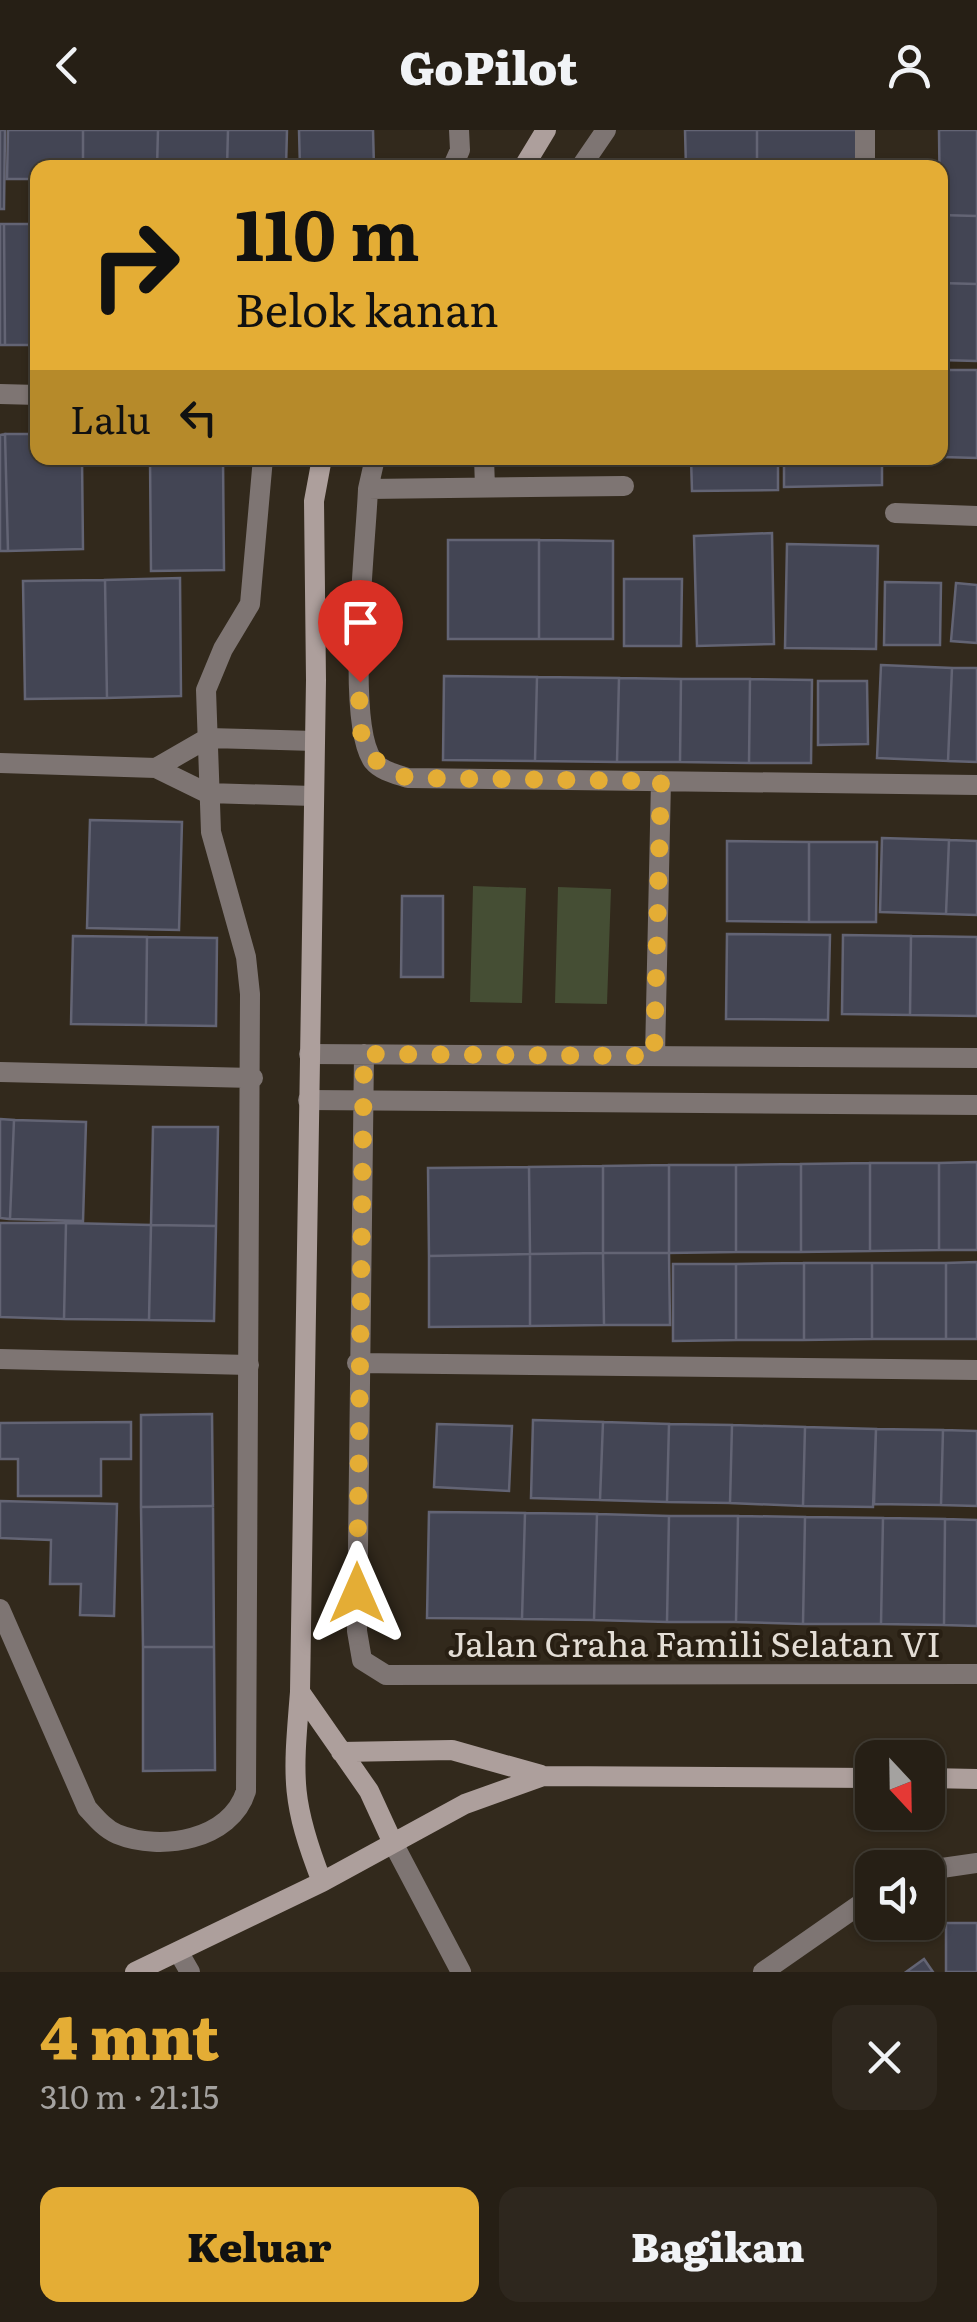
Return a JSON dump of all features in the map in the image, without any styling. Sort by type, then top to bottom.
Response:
[{"type":"street","points":[[456,160],[460,150],[459,130]]},
{"type":"street","points":[[528,160],[546,130]]},
{"type":"street","points":[[585,160],[606,130]]},
{"type":"street","points":[[865,130],[865,160]]},
{"type":"street","points":[[0,394],[30,395]]},
{"type":"street","points":[[0,1609],[87,1808],[103,1825],[118,1835],[152,1839],[198,1837],[232,1820],[246,1791],[252,1078],[246,958],[217,859],[206,794],[206,690],[210,674],[253,590],[262,465]]},
{"type":"street","points":[[321,465],[314,501],[300,1692],[294,1801],[322,1882]]},
{"type":"street","points":[[373,465],[368,489],[358,720],[376,765],[408,778],[977,785]]},
{"type":"street","points":[[484,465],[485,487]]},
{"type":"street","points":[[368,489],[624,486]]},
{"type":"street","points":[[895,514],[977,516]]},
{"type":"street","points":[[156,768],[208,738],[314,741]]},
{"type":"street","points":[[0,763],[156,768],[206,794],[313,796]]},
{"type":"street","points":[[654,1056],[661,781]]},
{"type":"street","points":[[309,1054],[977,1058]]},
{"type":"street","name":"Jalan Graha Famili Selatan VI","points":[[364,1054],[357,1363],[357,1632],[362,1660],[386,1675],[977,1674]]},
{"type":"street","points":[[0,1072],[252,1078]]},
{"type":"street","points":[[308,1100],[977,1106]]},
{"type":"street","points":[[0,1360],[249,1365]]},
{"type":"street","points":[[357,1363],[977,1370]]},
{"type":"street","points":[[300,1692],[369,1791],[461,1972]]},
{"type":"street","points":[[341,1752],[452,1750],[543,1776],[855,1778]]},
{"type":"street","points":[[136,1972],[322,1882],[392,1841],[496,1789],[543,1776]]},
{"type":"street","points":[[945,1778],[977,1779]]},
{"type":"street","points":[[945,1868],[977,1863]]},
{"type":"street","points":[[764,1972],[855,1908]]},
{"type":"street","points":[[179,1952],[190,1972]]},
{"type":"green space","points":[[473,886],[526,888],[522,1003],[470,1002]]},
{"type":"green space","points":[[558,887],[611,889],[607,1004],[555,1003]]},
{"type":"building","points":[[0,130],[5,130],[4,209],[0,209]]},
{"type":"building","points":[[8,130],[83,130],[83,160],[30,160],[30,179],[7,179]]},
{"type":"building","points":[[83,130],[158,130],[157,160],[83,160]]},
{"type":"building","points":[[158,130],[228,130],[227,160],[157,160]]},
{"type":"building","points":[[228,130],[287,130],[286,160],[227,160]]},
{"type":"building","points":[[299,130],[373,130],[374,160],[300,160]]},
{"type":"building","points":[[685,130],[757,130],[757,160],[686,160]]},
{"type":"building","points":[[757,130],[859,130],[859,160],[757,160]]},
{"type":"building","points":[[939,130],[977,130],[977,216],[948,215],[948,160],[939,160]]},
{"type":"building","points":[[948,215],[977,216],[977,284],[948,283]]},
{"type":"building","points":[[0,224],[4,224],[5,345],[0,345]]},
{"type":"building","points":[[4,224],[30,224],[30,345],[5,345]]},
{"type":"building","points":[[948,283],[977,284],[977,361],[948,360]]},
{"type":"building","points":[[948,370],[977,370],[977,458],[948,457]]},
{"type":"building","points":[[5,434],[8,551],[0,551],[0,435]]},
{"type":"building","points":[[5,434],[30,434],[30,465],[82,465],[83,549],[8,551]]},
{"type":"building","points":[[150,465],[223,465],[224,570],[151,571]]},
{"type":"building","points":[[691,465],[778,465],[778,490],[692,491]]},
{"type":"building","points":[[784,465],[882,465],[882,485],[784,487]]},
{"type":"building","points":[[772,533],[774,644],[697,646],[694,536]]},
{"type":"building","points":[[448,540],[539,540],[539,639],[448,639]]},
{"type":"building","points":[[539,540],[613,541],[613,639],[539,639]]},
{"type":"building","points":[[787,544],[878,546],[876,649],[785,648]]},
{"type":"building","points":[[180,578],[181,696],[107,698],[105,580]]},
{"type":"building","points":[[624,579],[682,579],[681,646],[624,646]]},
{"type":"building","points":[[105,580],[107,698],[25,699],[23,581]]},
{"type":"building","points":[[885,582],[941,583],[940,645],[884,645]]},
{"type":"building","points":[[956,583],[977,585],[977,643],[951,641]]},
{"type":"building","points":[[881,665],[952,668],[948,761],[877,758]]},
{"type":"building","points":[[952,668],[977,668],[977,762],[948,761]]},
{"type":"building","points":[[444,676],[537,677],[535,761],[443,760]]},
{"type":"building","points":[[537,677],[619,678],[617,762],[535,761]]},
{"type":"building","points":[[619,678],[681,679],[680,762],[617,762]]},
{"type":"building","points":[[681,679],[750,679],[749,763],[680,762]]},
{"type":"building","points":[[750,679],[812,680],[811,763],[749,763]]},
{"type":"building","points":[[818,681],[867,681],[868,744],[818,745]]},
{"type":"building","points":[[90,820],[182,822],[179,930],[87,928]]},
{"type":"building","points":[[882,838],[949,840],[946,914],[880,912]]},
{"type":"building","points":[[949,840],[977,841],[977,915],[946,914]]},
{"type":"building","points":[[727,841],[809,842],[809,922],[727,921]]},
{"type":"building","points":[[809,842],[877,842],[876,922],[809,922]]},
{"type":"building","points":[[402,896],[443,896],[443,977],[401,977]]},
{"type":"building","points":[[727,934],[830,935],[828,1020],[726,1019]]},
{"type":"building","points":[[843,935],[911,936],[910,1015],[842,1014]]},
{"type":"building","points":[[73,936],[147,937],[146,1025],[71,1024]]},
{"type":"building","points":[[911,936],[977,937],[977,1016],[910,1015]]},
{"type":"building","points":[[147,937],[217,938],[216,1026],[146,1025]]},
{"type":"building","points":[[0,1119],[14,1120],[10,1219],[0,1218]]},
{"type":"building","points":[[14,1120],[86,1122],[83,1221],[10,1219]]},
{"type":"building","points":[[153,1127],[218,1127],[216,1226],[151,1225]]},
{"type":"building","points":[[977,1162],[977,1250],[939,1250],[939,1163]]},
{"type":"building","points":[[870,1163],[939,1163],[939,1250],[870,1251]]},
{"type":"building","points":[[870,1163],[870,1251],[801,1252],[801,1164]]},
{"type":"building","points":[[801,1164],[801,1252],[736,1252],[736,1165]]},
{"type":"building","points":[[669,1165],[736,1165],[736,1252],[669,1253]]},
{"type":"building","points":[[669,1165],[669,1253],[603,1253],[603,1166]]},
{"type":"building","points":[[603,1166],[603,1253],[530,1254],[529,1167]]},
{"type":"building","points":[[529,1167],[530,1254],[429,1256],[428,1168]]},
{"type":"building","points":[[0,1223],[66,1223],[64,1319],[0,1317]]},
{"type":"building","points":[[66,1223],[151,1225],[149,1320],[64,1319]]},
{"type":"building","points":[[151,1225],[216,1226],[214,1321],[149,1320]]},
{"type":"building","points":[[603,1253],[669,1253],[670,1325],[604,1325]]},
{"type":"building","points":[[603,1253],[604,1325],[530,1326],[530,1254]]},
{"type":"building","points":[[530,1254],[530,1326],[429,1327],[429,1256]]},
{"type":"building","points":[[977,1262],[977,1339],[946,1339],[946,1263]]},
{"type":"building","points":[[804,1263],[804,1340],[736,1340],[736,1264]]},
{"type":"building","points":[[804,1263],[872,1263],[872,1339],[804,1340]]},
{"type":"building","points":[[872,1263],[946,1263],[946,1339],[872,1339]]},
{"type":"building","points":[[673,1264],[736,1264],[736,1340],[673,1341]]},
{"type":"building","points":[[212,1414],[213,1506],[141,1507],[141,1415]]},
{"type":"building","points":[[533,1420],[603,1422],[600,1500],[531,1498]]},
{"type":"building","points":[[131,1422],[131,1459],[101,1459],[101,1496],[18,1496],[18,1459],[0,1459],[0,1423]]},
{"type":"building","points":[[603,1422],[669,1424],[667,1502],[600,1500]]},
{"type":"building","points":[[437,1424],[512,1426],[509,1491],[434,1487]]},
{"type":"building","points":[[669,1424],[732,1425],[730,1503],[667,1502]]},
{"type":"building","points":[[732,1425],[805,1427],[803,1506],[730,1503]]},
{"type":"building","points":[[805,1427],[876,1429],[873,1507],[803,1506]]},
{"type":"building","points":[[876,1429],[943,1430],[941,1505],[874,1504]]},
{"type":"building","points":[[943,1430],[977,1431],[977,1506],[941,1505]]},
{"type":"building","points":[[0,1501],[117,1504],[114,1616],[80,1615],[81,1584],[50,1584],[51,1540],[0,1538]]},
{"type":"building","points":[[213,1506],[214,1647],[143,1647],[141,1507]]},
{"type":"building","points":[[429,1512],[525,1513],[522,1619],[427,1618]]},
{"type":"building","points":[[525,1513],[597,1514],[594,1620],[522,1619]]},
{"type":"building","points":[[597,1514],[669,1516],[667,1622],[594,1620]]},
{"type":"building","points":[[669,1516],[738,1516],[736,1622],[667,1622]]},
{"type":"building","points":[[738,1516],[805,1517],[803,1624],[736,1622]]},
{"type":"building","points":[[805,1517],[883,1518],[881,1624],[803,1624]]},
{"type":"building","points":[[883,1518],[945,1519],[944,1625],[881,1624]]},
{"type":"building","points":[[945,1519],[977,1520],[977,1626],[944,1625]]},
{"type":"building","points":[[143,1647],[214,1647],[215,1770],[143,1771]]},
{"type":"building","points":[[946,1923],[977,1923],[977,1972],[946,1972]]},
{"type":"building","points":[[924,1959],[933,1972],[906,1972]]},
{"type":"route","points":[[357,1593],[364,1054],[654,1056],[661,781],[408,778],[384,770],[372,759],[358,720],[360,682]]}]
